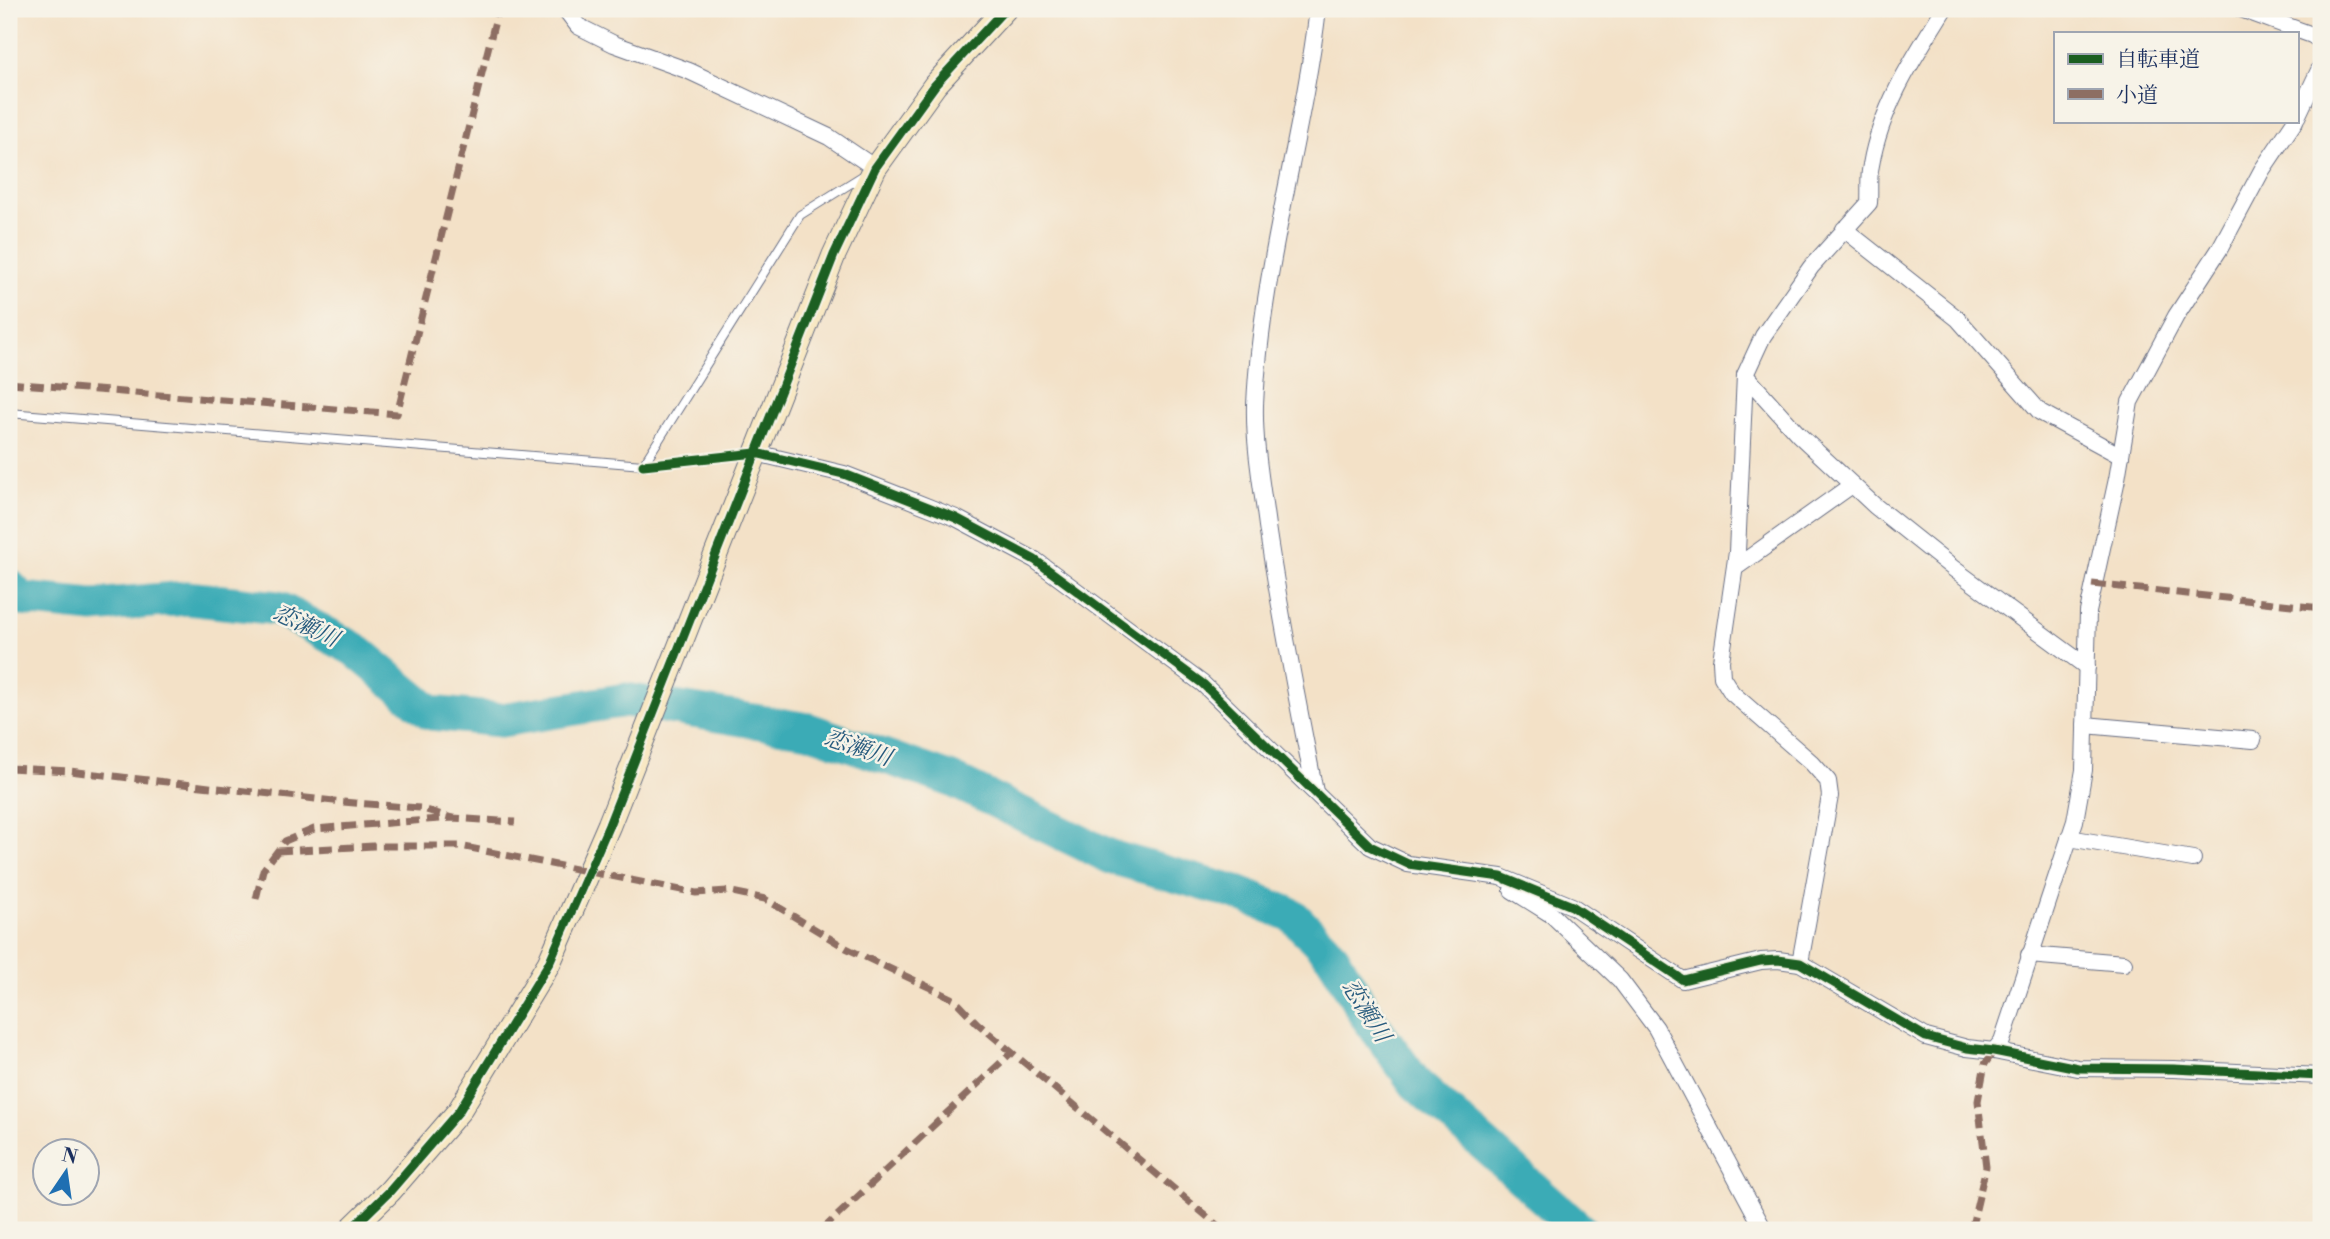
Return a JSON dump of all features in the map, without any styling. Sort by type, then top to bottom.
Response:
[{"type":"street","points":[[565,9],[578,26],[614,44],[689,71],[817,131],[875,168]]},
{"type":"street","points":[[349,1230],[390,1191],[459,1111],[549,963],[609,825],[834,255],[875,168],[935,85],[1004,9]]},
{"type":"street","points":[[1315,792],[1278,598],[1258,461],[1255,409],[1258,363],[1274,255],[1318,9]]},
{"type":"street","points":[[1800,963],[1830,796],[1828,781],[1732,693],[1722,677],[1721,661],[1735,568],[1745,375],[1754,353],[1771,325],[1811,267],[1869,202],[1870,168],[1877,136],[1899,85],[1944,9]]},
{"type":"street","points":[[2241,9],[2312,35],[2321,41]]},
{"type":"street","points":[[2298,115],[2321,66]]},
{"type":"street","points":[[1994,1051],[2002,1041],[2069,838],[2083,784],[2088,612],[2130,402],[2176,316],[2219,250],[2262,170],[2294,122]]},
{"type":"street","points":[[1844,229],[1958,318],[2040,412],[2121,456]]},
{"type":"street","points":[[1745,375],[1799,435],[1875,506],[1954,569],[2087,667]]},
{"type":"street","points":[[756,453],[844,474],[956,518],[1035,560],[1203,684],[1370,846],[1408,864],[1501,877],[1572,906],[1683,980],[1761,961],[1800,963],[1926,1037],[1966,1048],[2078,1068],[2173,1069],[2321,1076]]},
{"type":"street","points":[[1735,568],[1852,485]]},
{"type":"street","points":[[2085,725],[2253,740]]},
{"type":"street","points":[[2069,838],[2193,859]]},
{"type":"street","points":[[1501,877],[1511,889],[1552,915],[1620,980],[1656,1028],[1764,1230]]},
{"type":"street","points":[[2029,955],[2124,963]]},
{"type":"lane","points":[[9,413],[643,465],[800,215],[875,168]]},
{"type":"waterway","name":"恋瀬川","points":[[9,586],[22,599],[93,606],[187,598],[278,608],[354,649],[431,713],[501,720],[626,700],[809,730],[952,780],[1111,857],[1237,893],[1292,915],[1333,957],[1366,1015],[1416,1084],[1580,1230]]},
{"type":"marked path","points":[[9,383],[397,414],[498,9]]},
{"type":"marked path","points":[[2092,584],[2321,608]]},
{"type":"marked path","points":[[9,768],[69,771],[342,802],[420,808],[452,818]]},
{"type":"marked path","points":[[256,899],[263,870],[285,841],[314,829],[452,818],[515,822]]},
{"type":"marked path","points":[[277,851],[373,846],[460,846],[696,893],[728,891],[765,899],[846,948],[954,999],[977,1023],[1223,1230]]},
{"type":"marked path","points":[[1971,1230],[1986,1167],[1978,1101],[1985,1064],[1994,1051]]},
{"type":"marked path","points":[[822,1230],[1012,1052]]},
{"type":"cycle path","points":[[350,1230],[390,1191],[459,1111],[549,963],[609,825],[834,255],[875,168],[935,85],[1005,9]]},
{"type":"cycle path","points":[[643,465],[756,453],[844,474],[956,518],[1035,560],[1203,684],[1370,846],[1408,864],[1501,877],[1572,906],[1683,980],[1761,961],[1800,963],[1926,1037],[1967,1048],[2078,1068],[2173,1069],[2321,1076]]}]
